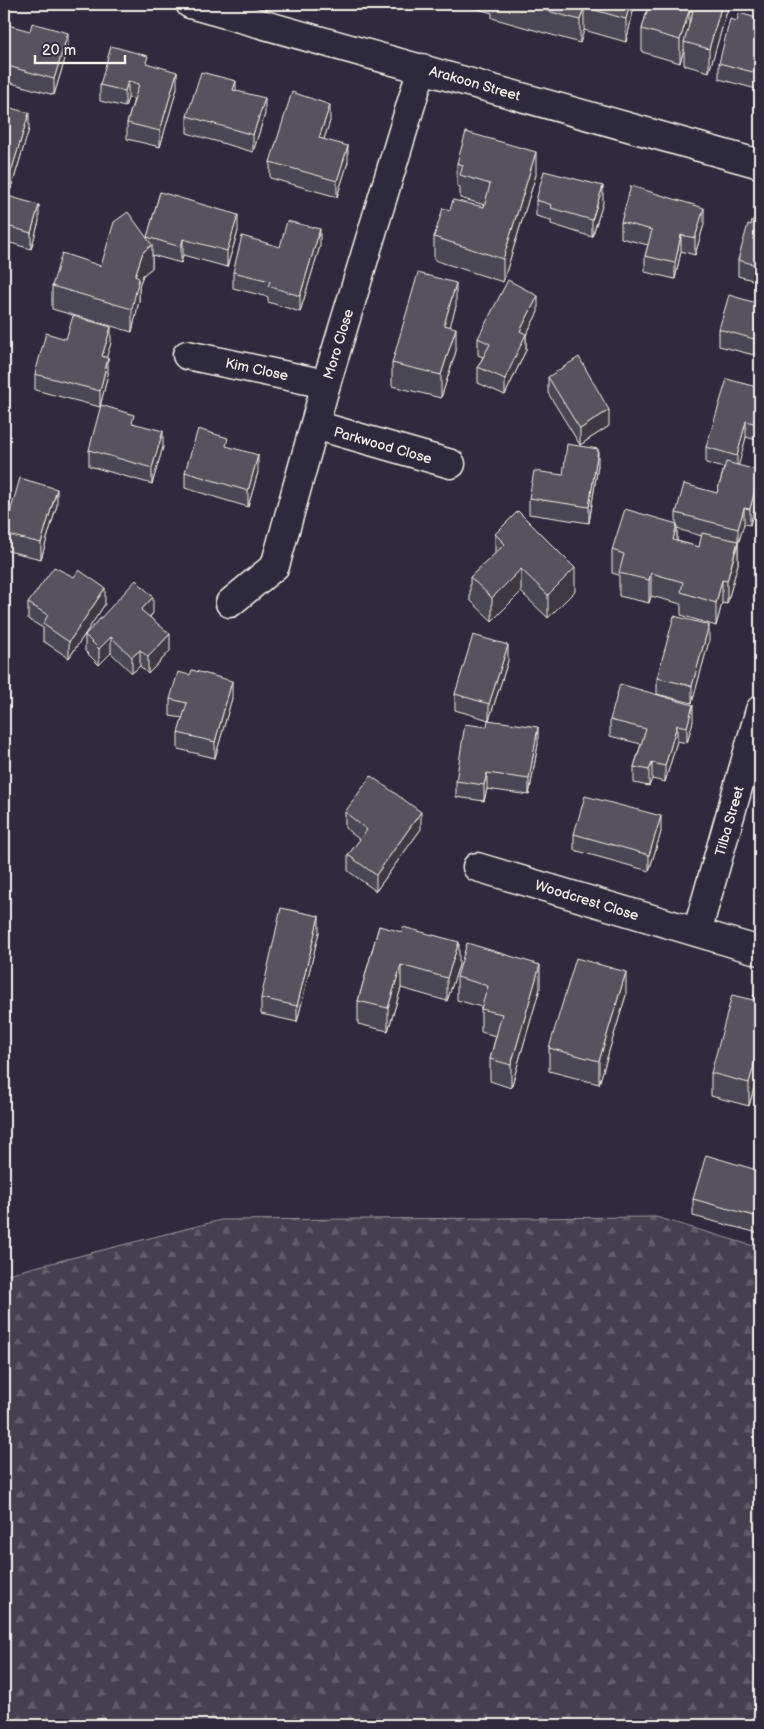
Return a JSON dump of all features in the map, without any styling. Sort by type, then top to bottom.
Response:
[{"type":"street","name":"Arakoon Street","points":[[190,4],[760,164]]},
{"type":"street","name":"Moro Close","points":[[230,603],[275,566],[326,384],[422,68]]},
{"type":"street","name":"Kim Close","points":[[187,355],[326,384]]},
{"type":"street","name":"Parkwood Close","points":[[315,425],[451,464]]},
{"type":"street","name":"Tilba Street","points":[[697,932],[760,710]]},
{"type":"street","name":"Woodcrest Close","points":[[477,867],[760,951]]},
{"type":"green space","points":[[656,1217],[760,1248],[760,1725],[4,1725],[4,1275],[221,1220]]},
{"type":"building","points":[[523,4],[630,4],[626,19],[584,7],[580,20]]},
{"type":"building","points":[[649,4],[722,4],[709,49],[684,42],[693,11],[689,11],[680,40],[642,29]]},
{"type":"building","points":[[739,13],[760,19],[760,74],[719,63],[730,19],[737,21]]},
{"type":"building","points":[[32,23],[68,33],[54,79],[4,65],[4,24],[30,31]]},
{"type":"building","points":[[111,46],[148,56],[146,63],[177,72],[160,131],[127,123],[139,84],[128,81],[125,91],[100,85]]},
{"type":"building","points":[[201,72],[236,81],[233,90],[265,98],[253,135],[187,116]]},
{"type":"building","points":[[292,92],[330,105],[319,138],[348,146],[337,181],[270,162]]},
{"type":"building","points":[[4,106],[29,113],[11,172],[4,170]]},
{"type":"building","points":[[466,132],[536,152],[503,259],[434,237],[443,208],[450,210],[453,200],[484,207],[490,184],[460,175],[463,165],[457,163]]},
{"type":"building","points":[[544,171],[603,186],[592,220],[551,208],[552,205],[536,200]]},
{"type":"building","points":[[631,186],[704,208],[695,238],[681,235],[675,263],[645,256],[652,230],[621,222]]},
{"type":"building","points":[[160,192],[238,215],[227,251],[183,239],[181,247],[147,237]]},
{"type":"building","points":[[4,195],[39,205],[31,233],[4,225]]},
{"type":"building","points":[[128,212],[152,245],[143,252],[135,276],[139,278],[132,309],[52,286],[62,253],[101,266],[114,222]]},
{"type":"building","points":[[752,220],[760,222],[760,266],[738,260],[748,224],[751,225]]},
{"type":"building","points":[[287,221],[320,229],[300,296],[268,286],[270,281],[233,272],[242,236],[280,247]]},
{"type":"building","points":[[418,273],[456,283],[444,325],[456,328],[441,375],[392,363]]},
{"type":"building","points":[[508,280],[538,296],[520,331],[526,334],[505,379],[478,367],[490,344],[478,338]]},
{"type":"building","points":[[729,295],[760,304],[760,338],[755,337],[754,339],[719,329]]},
{"type":"building","points":[[73,316],[111,327],[102,356],[108,358],[100,391],[35,374],[46,333],[66,339]]},
{"type":"building","points":[[579,357],[609,410],[580,429],[548,377]]},
{"type":"building","points":[[727,379],[760,388],[760,425],[746,421],[737,456],[706,447]]},
{"type":"building","points":[[101,405],[134,415],[132,423],[163,431],[152,468],[89,450]]},
{"type":"building","points":[[198,429],[228,438],[226,446],[258,455],[248,491],[185,472]]},
{"type":"building","points":[[567,444],[598,449],[589,507],[529,498],[534,471],[563,475]]},
{"type":"building","points":[[726,462],[760,471],[750,509],[744,508],[738,529],[676,513],[684,484],[717,493]]},
{"type":"building","points":[[20,478],[57,489],[41,543],[4,534]]},
{"type":"building","points":[[625,509],[677,524],[673,540],[699,547],[702,533],[738,541],[727,581],[722,580],[716,603],[681,592],[683,582],[651,573],[649,580],[619,573],[624,554],[612,550]]},
{"type":"building","points":[[518,511],[575,568],[548,595],[521,569],[492,598],[470,577],[505,544],[495,534]]},
{"type":"building","points":[[54,567],[74,577],[79,570],[105,588],[69,642],[43,624],[48,615],[28,603]]},
{"type":"building","points":[[136,580],[153,597],[141,610],[170,634],[148,657],[140,650],[132,657],[111,637],[99,649],[85,635]]},
{"type":"building","points":[[674,616],[709,625],[692,686],[657,678]]},
{"type":"building","points":[[473,635],[508,645],[489,704],[455,694]]},
{"type":"building","points":[[192,670],[232,681],[215,742],[178,733],[187,703],[170,699],[178,672],[190,675]]},
{"type":"building","points":[[620,684],[693,705],[687,727],[677,725],[665,766],[652,763],[649,770],[634,767],[646,729],[610,720]]},
{"type":"building","points":[[488,720],[538,727],[529,779],[487,773],[484,785],[456,781],[465,724],[487,727]]},
{"type":"building","points":[[371,776],[421,812],[376,875],[348,855],[367,830],[345,812]]},
{"type":"building","points":[[585,796],[661,816],[649,855],[574,834]]},
{"type":"building","points":[[281,908],[319,916],[297,1006],[261,998]]},
{"type":"building","points":[[379,926],[402,932],[403,927],[459,942],[447,978],[401,965],[388,1008],[358,1001]]},
{"type":"building","points":[[467,943],[540,965],[511,1065],[490,1059],[502,1014],[481,1009],[488,986],[457,977]]},
{"type":"building","points":[[576,958],[626,972],[599,1061],[549,1048]]},
{"type":"building","points":[[754,994],[760,995],[760,1043],[749,1083],[711,1073],[732,995],[753,1000]]},
{"type":"building","points":[[706,1155],[760,1171],[760,1209],[758,1217],[693,1199]]}]
